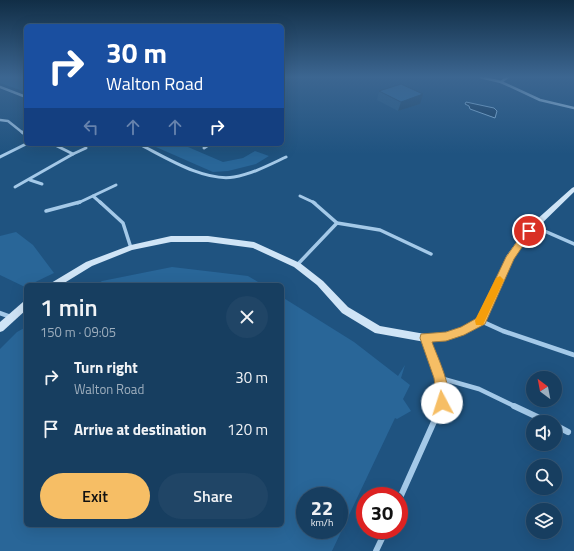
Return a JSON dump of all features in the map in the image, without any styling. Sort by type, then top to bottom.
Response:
[{"type":"street","points":[[552,103],[574,108]]},
{"type":"street","points":[[0,120],[8,121],[24,133]]},
{"type":"street","points":[[0,157],[24,145]]},
{"type":"street","points":[[57,146],[73,154]]},
{"type":"street","points":[[144,146],[211,176],[226,178],[266,167],[286,157]]},
{"type":"street","points":[[15,187],[86,148]]},
{"type":"street","points":[[30,180],[42,184]]},
{"type":"street","points":[[46,211],[76,204],[116,185]]},
{"type":"street","points":[[57,283],[89,264],[130,248],[171,240],[208,239],[254,245],[297,265],[320,284],[345,310],[378,330],[425,338],[446,336],[464,330],[481,321],[510,257],[532,226],[574,189]]},
{"type":"street","points":[[93,196],[123,223],[130,248]]},
{"type":"street","points":[[300,196],[315,203],[337,223],[380,230],[431,254]]},
{"type":"street","points":[[297,265],[337,223]]},
{"type":"street","points":[[532,226],[574,244]]},
{"type":"street","points":[[0,328],[24,307]]},
{"type":"street","points":[[0,313],[11,317]]},
{"type":"street","points":[[481,321],[503,331],[574,355]]},
{"type":"street","points":[[405,487],[442,403],[440,378],[425,338]]},
{"type":"street","points":[[440,378],[479,389],[533,415]]},
{"type":"street","points":[[562,429],[568,432]]},
{"type":"street","points":[[376,551],[382,539]]},
{"type":"shaded area","points":[[469,103],[494,108],[497,111],[495,118],[470,109],[469,106],[465,104]]},
{"type":"shaded area","points":[[154,146],[186,146],[223,162],[243,158],[255,151],[269,156],[256,164],[228,171],[213,172]]},
{"type":"shaded area","points":[[16,232],[33,245],[54,273],[33,283],[24,283],[24,287],[0,275],[0,236]]},
{"type":"shaded area","points":[[172,267],[248,276],[260,283],[99,283],[102,281]]},
{"type":"shaded area","points":[[284,298],[354,342],[398,376],[405,365],[401,378],[410,385],[403,399],[411,411],[397,419],[395,418],[362,487],[356,487],[356,500],[348,517],[348,487],[296,487],[296,539],[338,539],[332,551],[0,551],[0,349],[17,332],[24,328],[24,527],[284,527]]},
{"type":"slow traffic","points":[[480,321],[500,280]]},
{"type":"route","points":[[442,403],[440,378],[425,338],[446,336],[464,330],[481,321],[510,257],[529,231]]}]
